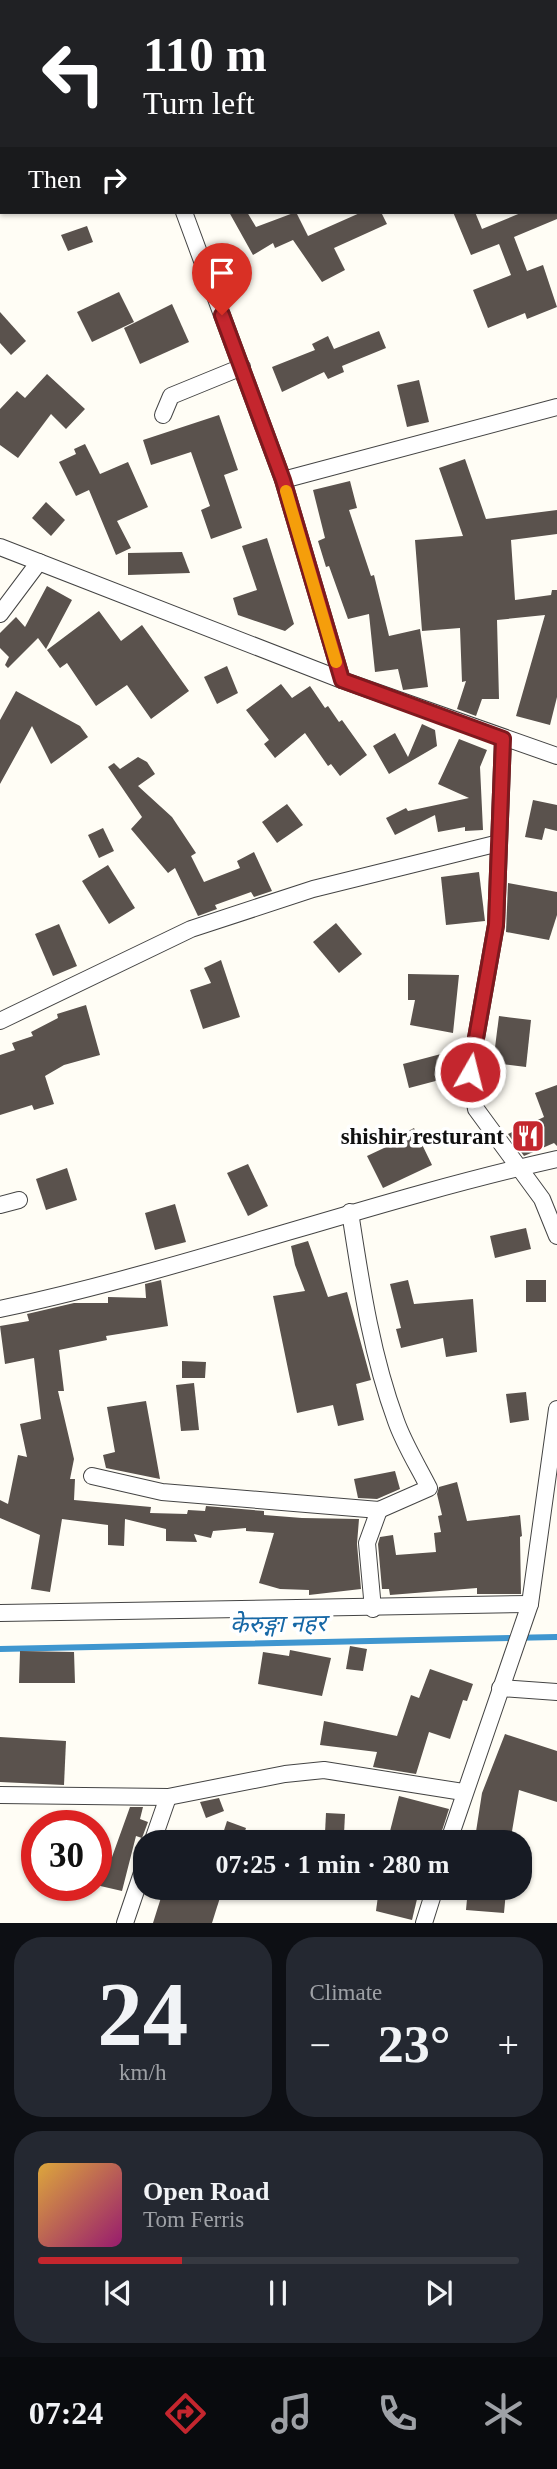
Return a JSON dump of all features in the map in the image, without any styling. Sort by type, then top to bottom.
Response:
[{"type":"street","points":[[185,214],[283,480],[342,680]]},
{"type":"street","points":[[163,415],[171,396],[242,367]]},
{"type":"street","points":[[283,480],[557,407]]},
{"type":"street","points":[[0,547],[342,680],[557,756]]},
{"type":"street","points":[[0,614],[39,562]]},
{"type":"street","points":[[503,739],[496,925],[470,1072],[476,1109],[542,1199],[557,1236]]},
{"type":"street","points":[[0,1021],[191,929],[313,889],[499,843]]},
{"type":"street","points":[[0,1309],[75,1292],[350,1212],[557,1159]]},
{"type":"street","points":[[0,1205],[19,1200]]},
{"type":"street","points":[[92,1476],[162,1492],[379,1510],[429,1488],[397,1424],[379,1369],[366,1316],[350,1212]]},
{"type":"street","points":[[452,1830],[527,1612],[555,1457],[557,1409]]},
{"type":"street","points":[[373,1609],[367,1543],[379,1510]]},
{"type":"street","points":[[0,1613],[373,1609],[527,1612]]},
{"type":"street","points":[[500,1688],[557,1692]]},
{"type":"street","points":[[0,1795],[168,1797],[285,1774],[324,1770],[463,1792]]},
{"type":"street","points":[[157,1830],[168,1797]]},
{"type":"street","points":[[125,1923],[133,1899]]},
{"type":"street","points":[[424,1923],[431,1900]]},
{"type":"building","points":[[230,214],[248,214],[256,227],[297,214],[308,236],[358,214],[382,214],[387,224],[334,248],[345,270],[322,282],[293,240],[275,248],[273,243],[253,255]]},
{"type":"building","points":[[454,214],[476,214],[482,229],[518,214],[557,214],[557,219],[514,237],[527,271],[543,265],[557,307],[527,319],[525,313],[488,328],[473,290],[511,275],[499,244],[471,255]]},
{"type":"building","points":[[87,226],[93,242],[68,251],[61,235]]},
{"type":"building","points":[[119,292],[134,322],[92,342],[77,312]]},
{"type":"building","points":[[172,304],[189,342],[140,364],[124,328]]},
{"type":"building","points":[[0,312],[26,341],[11,355],[0,343]]},
{"type":"building","points":[[379,331],[386,348],[342,366],[344,372],[328,379],[324,372],[282,392],[272,367],[315,350],[312,344],[328,336],[334,349]]},
{"type":"building","points":[[47,374],[85,409],[66,429],[51,414],[18,458],[0,445],[0,409],[17,391],[25,398]]},
{"type":"building","points":[[419,380],[429,422],[407,427],[397,385]]},
{"type":"building","points":[[219,415],[238,470],[224,475],[242,528],[211,539],[201,510],[210,506],[191,452],[151,465],[143,440]]},
{"type":"building","points":[[85,444],[100,474],[128,462],[148,507],[117,521],[131,548],[116,555],[89,490],[76,496],[59,462],[76,454],[74,449]]},
{"type":"building","points":[[465,459],[486,519],[557,510],[557,534],[511,540],[515,600],[551,595],[552,590],[557,590],[557,697],[550,725],[516,716],[545,615],[497,620],[499,699],[482,699],[476,716],[457,709],[466,681],[462,682],[460,628],[422,631],[415,540],[463,536],[439,468]]},
{"type":"building","points":[[350,481],[357,508],[349,510],[371,576],[374,575],[389,636],[420,629],[428,687],[403,690],[398,669],[375,672],[369,614],[348,619],[329,566],[326,567],[318,541],[325,538],[313,490]]},
{"type":"building","points":[[46,502],[65,520],[51,536],[32,518]]},
{"type":"building","points":[[267,538],[294,624],[285,631],[238,615],[233,598],[257,590],[242,546]]},
{"type":"building","points":[[182,552],[190,573],[128,575],[128,553]]},
{"type":"building","points":[[47,586],[72,600],[46,649],[38,638],[8,668],[5,665],[9,657],[0,648],[0,633],[16,617],[25,627]]},
{"type":"building","points":[[99,611],[121,641],[142,625],[189,691],[151,719],[127,685],[96,706],[67,663],[60,668],[47,650]]},
{"type":"building","points":[[227,666],[238,693],[217,704],[204,677]]},
{"type":"building","points":[[281,684],[292,698],[310,686],[325,708],[328,706],[339,722],[342,720],[367,755],[340,776],[331,764],[328,766],[305,733],[275,758],[264,744],[269,740],[246,710]]},
{"type":"building","points":[[16,691],[80,726],[88,737],[51,764],[32,726],[0,784],[0,720]]},
{"type":"building","points":[[422,724],[435,730],[437,746],[389,774],[373,746],[395,733],[408,757]]},
{"type":"building","points":[[459,739],[487,750],[480,767],[483,830],[465,831],[465,827],[438,832],[435,815],[395,835],[386,818],[406,808],[408,811],[469,798],[438,784]]},
{"type":"building","points":[[138,757],[147,762],[155,774],[138,786],[172,817],[196,853],[191,856],[204,882],[240,868],[237,861],[254,852],[272,891],[254,897],[251,892],[215,905],[217,909],[198,916],[175,868],[168,873],[131,829],[142,817],[108,767],[114,763],[120,769]]},
{"type":"building","points":[[533,800],[557,805],[557,831],[545,828],[542,840],[525,837]]},
{"type":"building","points":[[287,804],[303,825],[277,843],[262,822]]},
{"type":"building","points":[[103,828],[114,851],[99,858],[88,835]]},
{"type":"building","points":[[108,865],[135,908],[109,924],[82,881]]},
{"type":"building","points":[[479,872],[485,921],[446,925],[441,877]]},
{"type":"building","points":[[508,883],[557,892],[557,915],[549,940],[506,932]]},
{"type":"building","points":[[336,923],[362,954],[339,973],[313,942]]},
{"type":"building","points":[[59,924],[77,966],[53,976],[35,934]]},
{"type":"building","points":[[221,960],[240,1017],[203,1029],[190,990],[211,983],[204,968]]},
{"type":"building","points":[[408,974],[459,975],[453,1033],[410,1025],[415,1000],[408,1000]]},
{"type":"building","points":[[86,1005],[100,1055],[64,1065],[45,1076],[54,1104],[34,1110],[32,1105],[0,1115],[0,1055],[15,1050],[12,1043],[33,1036],[31,1032],[58,1018],[57,1014]]},
{"type":"building","points":[[499,1016],[531,1020],[526,1067],[493,1063]]},
{"type":"building","points":[[441,1054],[447,1078],[409,1088],[403,1064]]},
{"type":"building","points":[[557,1085],[557,1146],[554,1143],[524,1156],[508,1134],[544,1117],[535,1093]]},
{"type":"building","points":[[414,1128],[432,1165],[383,1188],[367,1156],[401,1140],[399,1136]]},
{"type":"building","points":[[248,1164],[268,1206],[248,1216],[227,1173]]},
{"type":"building","points":[[67,1168],[77,1200],[46,1210],[36,1179]]},
{"type":"building","points":[[175,1204],[186,1242],[155,1250],[145,1213]]},
{"type":"building","points":[[526,1228],[531,1249],[495,1258],[490,1236]]},
{"type":"building","points":[[308,1241],[328,1297],[347,1292],[371,1380],[356,1384],[364,1420],[338,1426],[333,1405],[297,1413],[273,1296],[305,1291],[291,1246]]},
{"type":"building","points":[[161,1280],[168,1326],[106,1336],[107,1340],[59,1350],[64,1391],[58,1391],[74,1459],[70,1479],[75,1479],[74,1500],[151,1507],[150,1513],[187,1514],[188,1510],[205,1511],[206,1506],[264,1511],[264,1515],[359,1519],[357,1544],[361,1589],[309,1595],[309,1590],[280,1589],[259,1583],[274,1533],[246,1531],[246,1528],[213,1531],[211,1538],[194,1534],[197,1542],[166,1541],[166,1529],[125,1519],[124,1546],[108,1545],[108,1525],[62,1519],[50,1592],[31,1589],[40,1535],[0,1518],[0,1500],[8,1504],[18,1455],[27,1457],[20,1424],[41,1419],[34,1358],[5,1364],[0,1326],[29,1321],[27,1314],[74,1303],[108,1303],[108,1297],[146,1298],[145,1284]]},
{"type":"building","points":[[408,1280],[414,1304],[473,1299],[477,1352],[446,1357],[443,1338],[401,1348],[396,1329],[401,1328],[390,1284]]},
{"type":"building","points":[[526,1280],[546,1280],[546,1302],[526,1302]]},
{"type":"building","points":[[182,1361],[206,1362],[205,1378],[182,1378]]},
{"type":"building","points":[[194,1383],[199,1430],[181,1431],[176,1385]]},
{"type":"building","points":[[526,1392],[529,1420],[510,1423],[506,1394]]},
{"type":"building","points":[[146,1401],[160,1479],[106,1468],[103,1455],[115,1452],[107,1407]]},
{"type":"building","points":[[395,1471],[400,1489],[377,1499],[358,1498],[354,1479]]},
{"type":"building","points":[[457,1482],[467,1521],[520,1515],[521,1594],[477,1594],[477,1588],[390,1595],[389,1589],[382,1589],[378,1544],[380,1537],[393,1535],[396,1555],[436,1552],[434,1533],[441,1532],[438,1516],[442,1515],[437,1494],[439,1487]]},
{"type":"building","points":[[350,1646],[367,1649],[363,1671],[346,1669]]},
{"type":"building","points":[[290,1650],[331,1658],[322,1696],[258,1684],[263,1652],[289,1656]]},
{"type":"building","points":[[20,1651],[74,1652],[75,1683],[19,1683]]},
{"type":"building","points":[[430,1669],[473,1684],[467,1701],[463,1700],[450,1739],[429,1732],[416,1774],[373,1767],[377,1752],[320,1745],[324,1721],[397,1736],[411,1695],[419,1698]]},
{"type":"building","points":[[505,1734],[557,1751],[557,1802],[519,1790],[512,1830],[476,1830],[482,1793]]},
{"type":"building","points":[[0,1737],[66,1741],[64,1785],[0,1782]]},
{"type":"building","points":[[399,1796],[449,1809],[442,1830],[390,1830]]},
{"type":"building","points":[[219,1798],[224,1811],[206,1818],[200,1802]]},
{"type":"building","points":[[130,1807],[143,1807],[140,1819],[148,1822],[145,1830],[133,1830],[133,1848],[122,1891],[112,1889],[112,1857]]},
{"type":"building","points":[[326,1813],[345,1814],[344,1830],[325,1830]]},
{"type":"building","points":[[227,1821],[246,1828],[245,1830],[224,1830]]},
{"type":"building","points":[[160,1900],[219,1900],[212,1923],[153,1923]]},
{"type":"building","points":[[377,1900],[417,1900],[412,1920],[376,1911]]},
{"type":"building","points":[[467,1900],[505,1900],[504,1913],[466,1910]]},
{"type":"waterway","name":"केेरुङ्गा नहर","points":[[0,1649],[557,1637]]},
{"type":"slow traffic","points":[[286,491],[336,662]]},
{"type":"place","name":"shishir resturant","points":[[528,1136]]},
{"type":"route","points":[[222,315],[283,480],[342,680],[503,739],[496,925],[470,1072]]}]
